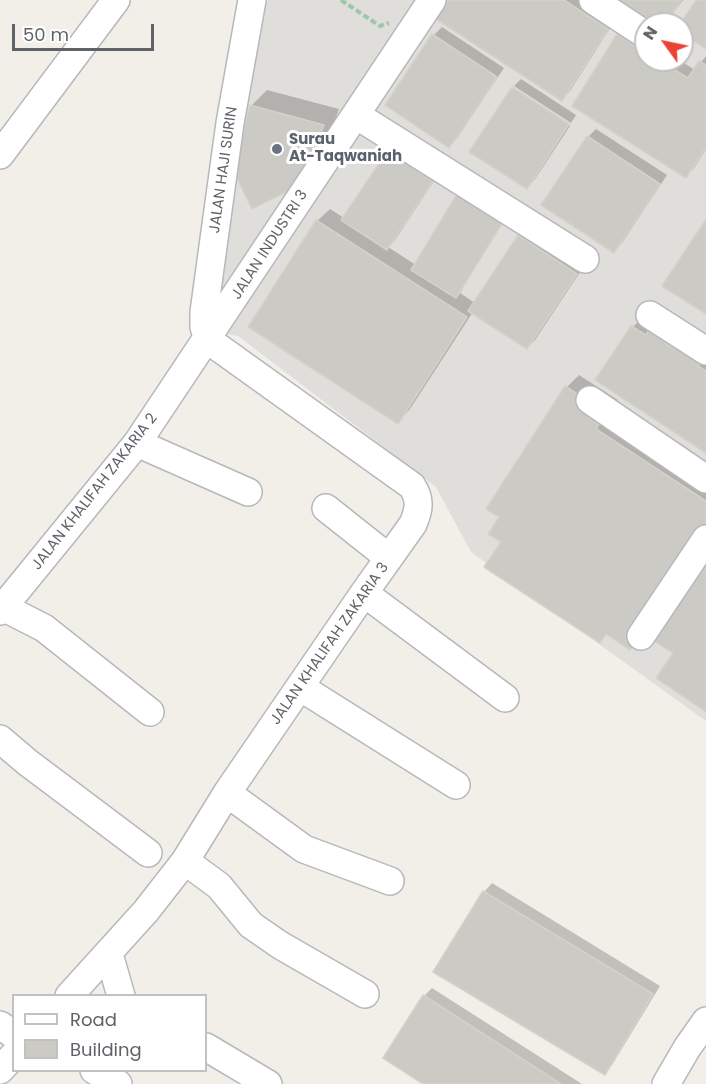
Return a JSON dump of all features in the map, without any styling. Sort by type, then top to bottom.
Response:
[{"type":"street","points":[[0,155],[116,0]]},
{"type":"street","name":"JALAN HAJI SURIN","points":[[208,340],[204,327],[204,312],[230,123],[252,0]]},
{"type":"street","name":"JALAN INDUSTRI 3","points":[[208,340],[432,0]]},
{"type":"street","points":[[593,0],[634,27]]},
{"type":"street","points":[[356,115],[585,259]]},
{"type":"street","points":[[650,315],[706,351]]},
{"type":"street","name":"JALAN KHALIFAH ZAKARIA 2","points":[[2,609],[137,443],[208,340]]},
{"type":"street","name":"JALAN KHALIFAH ZAKARIA 3","points":[[71,994],[146,911],[185,861],[227,794],[418,514],[419,502],[412,486],[208,340]]},
{"type":"street","points":[[590,400],[706,479]]},
{"type":"street","points":[[137,443],[248,492]]},
{"type":"street","points":[[326,508],[389,558]]},
{"type":"street","points":[[641,636],[706,539]]},
{"type":"street","points":[[364,593],[504,698]]},
{"type":"street","points":[[2,609],[44,628],[150,712]]},
{"type":"street","points":[[300,687],[456,785]]},
{"type":"street","points":[[0,740],[148,853]]},
{"type":"street","points":[[227,794],[304,849],[390,881]]},
{"type":"street","points":[[185,861],[219,885],[251,925],[280,945],[365,994]]},
{"type":"street","points":[[109,954],[120,994]]},
{"type":"street","points":[[666,1084],[706,1021]]},
{"type":"street","points":[[207,1048],[268,1084]]},
{"type":"street","points":[[0,1070],[12,1057]]},
{"type":"street","points":[[96,1072],[118,1084]]},
{"type":"path","points":[[341,0],[380,26],[391,23]]},
{"type":"shaded area","points":[[259,0],[706,0],[706,721],[471,552],[436,487],[238,336],[198,329]]},
{"type":"building","points":[[448,0],[564,0],[608,29],[562,101],[436,19]]},
{"type":"building","points":[[619,0],[681,0],[674,12],[638,12]]},
{"type":"building","points":[[696,0],[706,0],[706,49],[694,41],[694,12],[688,12]]},
{"type":"building","points":[[432,34],[497,77],[449,148],[385,105]]},
{"type":"building","points":[[617,34],[634,45],[634,72],[678,72],[688,78],[699,61],[706,65],[706,147],[686,178],[572,106]]},
{"type":"building","points":[[512,87],[569,124],[527,189],[469,152]]},
{"type":"building","name":"Surau At-Taqwaniah","points":[[250,105],[324,125],[306,174],[298,186],[252,209],[234,172]]},
{"type":"building","points":[[587,136],[660,184],[614,253],[541,205]]},
{"type":"building","points":[[388,150],[433,181],[387,250],[341,220]]},
{"type":"building","points":[[457,194],[503,222],[456,298],[411,270]]},
{"type":"building","points":[[706,219],[706,314],[662,286]]},
{"type":"building","points":[[316,220],[467,317],[398,424],[248,327]]},
{"type":"building","points":[[518,235],[577,274],[527,349],[468,311]]},
{"type":"building","points":[[631,326],[646,335],[651,326],[667,337],[664,342],[674,348],[677,345],[702,361],[698,366],[706,371],[706,453],[595,380]]},
{"type":"building","points":[[565,386],[606,413],[596,429],[706,501],[706,534],[630,650],[606,634],[600,643],[484,567],[501,542],[488,534],[499,517],[486,509]]},
{"type":"building","points":[[706,560],[706,712],[656,678],[673,653],[653,640]]},
{"type":"building","points":[[483,891],[653,994],[605,1075],[433,972]]},
{"type":"building","points":[[423,995],[561,1084],[423,1084],[383,1058]]},
{"type":"place","name":"Surau At-Taqwaniah","points":[[277,149]]}]
